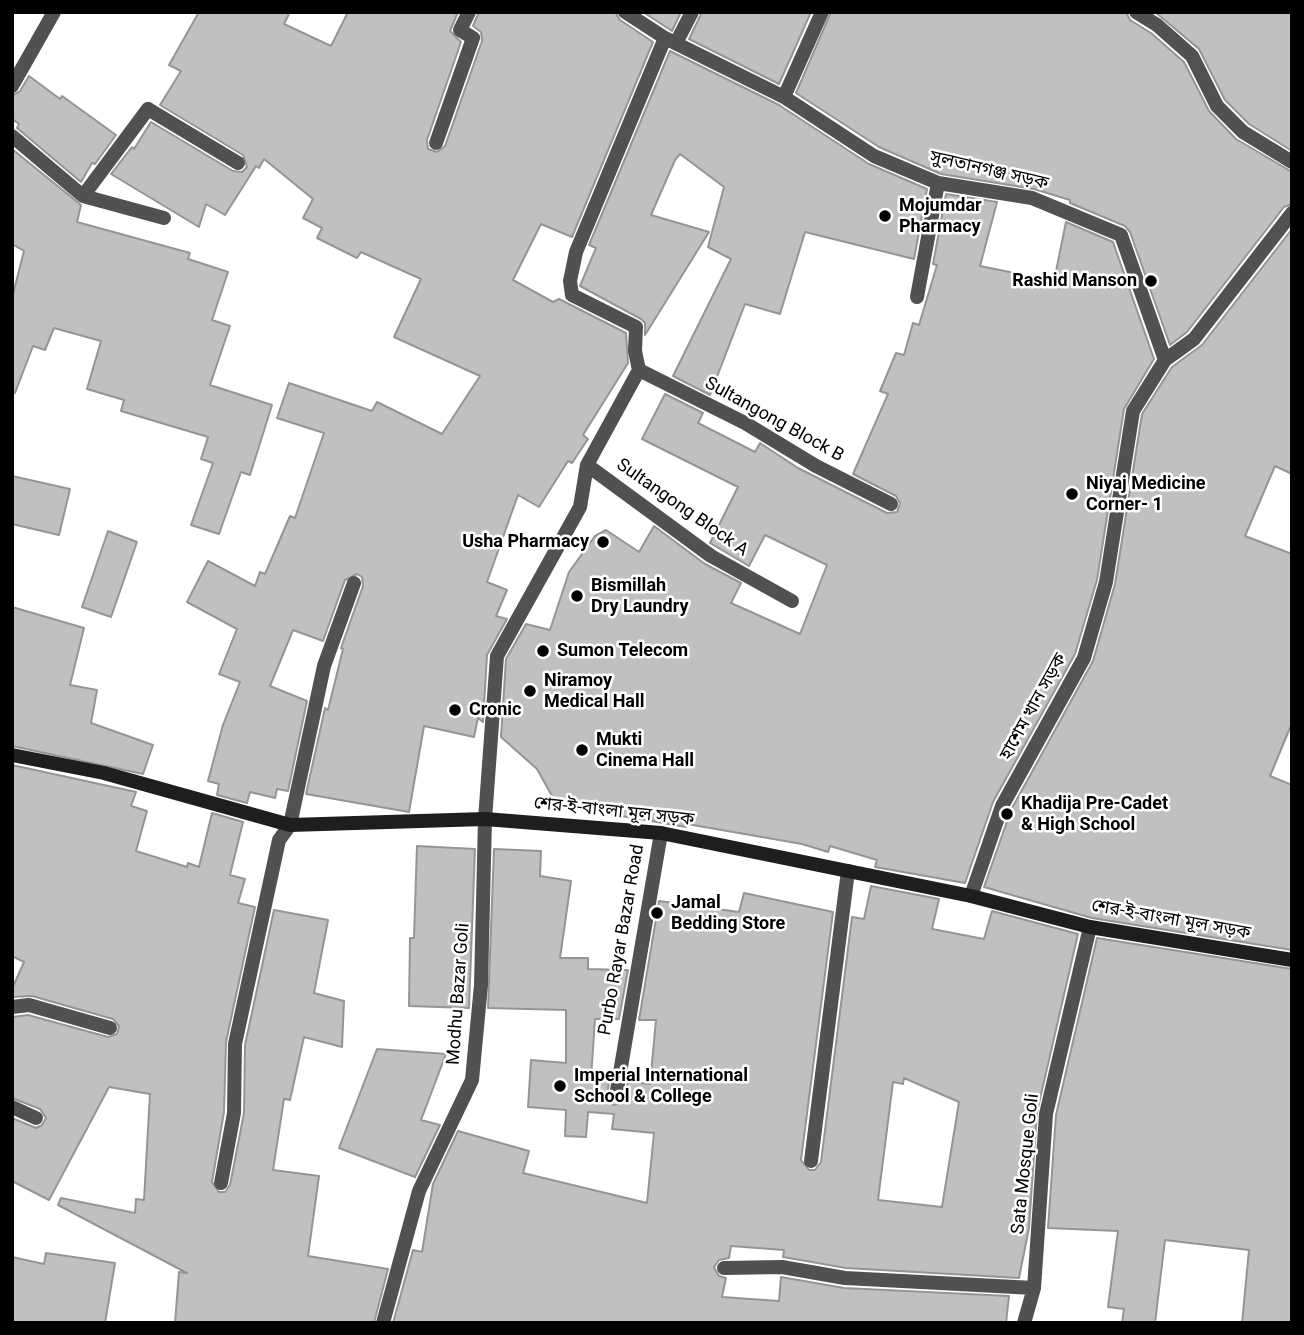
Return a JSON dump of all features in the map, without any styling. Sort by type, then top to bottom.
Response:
[{"type":"street","points":[[12,86],[54,12]]},
{"type":"street","points":[[436,143],[473,38],[460,30],[469,12]]},
{"type":"street","name":"সুলতানগঞ্জ সড়ক","points":[[625,12],[670,40],[783,97],[874,156],[938,183],[1032,198],[1121,235],[1165,360]]},
{"type":"street","points":[[639,370],[635,351],[636,327],[572,295],[570,281],[576,252],[670,40],[692,12]]},
{"type":"street","points":[[783,97],[822,12]]},
{"type":"street","points":[[1136,12],[1157,25],[1192,56],[1217,106],[1243,132],[1292,162]]},
{"type":"street","points":[[83,196],[148,109],[238,163]]},
{"type":"street","points":[[12,135],[83,196],[164,218]]},
{"type":"street","points":[[917,298],[938,183]]},
{"type":"street","name":"হাশেম খান সড়ক","points":[[971,896],[1002,806],[1084,658],[1106,582],[1133,411],[1165,360],[1194,339],[1292,213]]},
{"type":"street","name":"Modhu Bazar Goli","points":[[383,1323],[419,1191],[472,1080],[481,985],[485,819],[497,656],[580,506],[587,465],[639,370]]},
{"type":"street","name":"Sultangong Block B","points":[[639,370],[745,423],[816,466],[891,505]]},
{"type":"street","name":"Sultangong Block A","points":[[587,465],[711,556],[792,601]]},
{"type":"street","points":[[221,1183],[234,1113],[235,1044],[279,840],[290,825],[324,666],[354,583]]},
{"type":"street","name":"শের-ই-বাংলা মূল সড়ক","points":[[12,755],[104,773],[290,825],[485,819],[660,833],[971,896],[1090,927],[1292,960]]},
{"type":"street","name":"Purbo Rayar Bazar Road","points":[[616,1096],[660,833]]},
{"type":"street","points":[[811,1161],[848,871]]},
{"type":"street","name":"Sata Mosque Goli","points":[[1024,1323],[1034,1288],[1046,1114],[1090,927]]},
{"type":"street","points":[[12,1007],[29,1005],[110,1028]]},
{"type":"street","points":[[12,1107],[36,1118]]},
{"type":"street","points":[[724,1268],[782,1267],[845,1278],[1034,1288]]},
{"type":"building","points":[[199,12],[290,12],[284,24],[331,46],[348,12],[458,12],[450,31],[461,42],[427,140],[428,149],[437,152],[445,146],[482,41],[481,32],[473,26],[479,12],[615,12],[620,20],[653,42],[572,237],[541,224],[513,280],[553,302],[559,299],[626,333],[628,363],[583,435],[588,439],[572,463],[568,461],[539,507],[518,495],[487,582],[507,590],[496,616],[507,619],[487,655],[483,722],[478,718],[474,737],[424,726],[409,812],[306,794],[325,708],[328,710],[343,649],[341,648],[363,586],[362,577],[357,574],[345,580],[323,641],[293,630],[270,686],[307,701],[288,791],[277,789],[275,798],[250,792],[247,803],[217,795],[219,784],[208,781],[223,725],[240,682],[219,674],[237,629],[187,602],[208,561],[255,586],[260,572],[265,574],[290,516],[295,518],[324,433],[277,418],[289,383],[372,411],[377,402],[442,434],[480,376],[394,337],[421,279],[361,252],[357,258],[317,238],[322,228],[303,218],[313,199],[264,159],[259,168],[256,166],[225,215],[206,204],[199,227],[111,174],[132,147],[134,149],[151,122],[233,171],[242,172],[247,167],[243,155],[160,105],[181,71],[169,65]]},
{"type":"building","points":[[643,12],[681,12],[672,31]]},
{"type":"building","points":[[702,12],[811,12],[779,84],[689,39]]},
{"type":"building","points":[[831,12],[1126,12],[1130,20],[1151,33],[1184,62],[1209,111],[1236,139],[1292,172],[1292,204],[1284,207],[1187,332],[1170,345],[1130,232],[1125,226],[1070,203],[1070,200],[1034,189],[941,174],[879,147],[796,93]]},
{"type":"building","points":[[1155,12],[1292,12],[1292,151],[1249,124],[1225,100],[1199,49]]},
{"type":"building","points":[[670,51],[779,105],[869,164],[927,189],[914,259],[805,232],[780,314],[745,304],[710,395],[673,376],[731,259],[708,247],[724,187],[680,154],[675,160],[651,215],[709,232],[645,335],[645,323],[641,319],[580,286],[596,248],[589,245]]},
{"type":"building","points":[[29,76],[116,135],[95,164],[92,163],[81,182],[17,128],[19,124],[12,119],[12,96],[20,91]]},
{"type":"building","points":[[12,149],[81,205],[77,222],[190,253],[188,259],[228,272],[212,320],[230,326],[210,385],[272,405],[250,475],[241,472],[219,534],[191,525],[213,463],[201,459],[208,437],[121,411],[124,400],[87,389],[101,341],[54,328],[45,350],[33,346],[15,393],[12,393],[12,298],[24,251],[12,244]]},
{"type":"building","points":[[946,194],[997,202],[980,266],[1054,281],[1066,222],[1113,242],[1154,359],[1124,409],[1097,580],[1075,654],[993,802],[965,883],[875,867],[877,860],[830,846],[828,852],[802,844],[687,824],[686,827],[557,805],[537,769],[501,737],[506,659],[526,624],[550,630],[569,572],[595,536],[606,530],[639,552],[654,526],[705,564],[741,583],[731,603],[800,634],[827,565],[765,535],[749,566],[710,543],[738,487],[642,439],[665,394],[703,413],[698,423],[755,452],[760,443],[798,468],[887,513],[897,512],[900,503],[896,496],[853,474],[888,394],[880,391],[896,353],[904,355],[913,323],[919,325],[937,265],[933,264]]},
{"type":"building","points":[[1292,229],[1292,474],[1275,466],[1245,536],[1292,554],[1292,723],[1270,776],[1292,785],[1292,950],[1092,918],[984,887],[1011,810],[1093,661],[1115,584],[1142,414],[1172,367],[1202,345]]},
{"type":"building","points":[[12,476],[70,489],[59,535],[12,524]]},
{"type":"building","points":[[108,531],[137,542],[111,617],[82,607]]},
{"type":"building","points":[[12,607],[84,628],[70,685],[97,690],[91,723],[153,745],[143,774],[12,746]]},
{"type":"building","points":[[12,765],[136,792],[131,806],[147,811],[136,851],[187,867],[188,863],[199,867],[212,813],[243,822],[230,875],[245,879],[238,903],[255,907],[226,1042],[224,1112],[212,1182],[219,1192],[225,1192],[230,1185],[244,1113],[245,1045],[274,910],[328,920],[314,993],[344,1001],[342,1047],[304,1037],[290,1100],[284,1099],[273,1170],[319,1176],[308,1256],[388,1269],[374,1323],[175,1323],[179,1272],[187,1273],[58,1205],[61,1198],[135,1213],[136,1199],[144,1200],[150,1094],[109,1087],[49,1200],[12,1181],[12,1118],[36,1128],[42,1125],[46,1118],[40,1109],[12,1098],[12,1017],[28,1015],[108,1037],[117,1034],[119,1026],[113,1019],[32,996],[12,997],[12,989],[24,962],[12,956]]},
{"type":"building","points":[[417,846],[475,849],[469,1008],[409,1006],[410,938],[414,938]]},
{"type":"building","points":[[494,849],[541,851],[540,876],[571,881],[560,958],[588,958],[588,969],[628,970],[619,1019],[595,1019],[591,1078],[609,1080],[607,1099],[614,1105],[624,1102],[628,1082],[650,1084],[656,1020],[639,1020],[659,901],[739,912],[744,893],[833,912],[801,1160],[809,1170],[815,1170],[821,1162],[852,917],[864,919],[871,886],[939,899],[932,929],[984,939],[992,911],[1078,934],[1037,1112],[1029,1228],[1019,1278],[846,1268],[783,1257],[784,1250],[731,1246],[729,1258],[719,1260],[714,1267],[719,1276],[726,1278],[722,1297],[779,1301],[781,1277],[844,1288],[1009,1296],[1006,1323],[393,1323],[413,1250],[422,1252],[433,1184],[458,1131],[529,1151],[523,1173],[647,1203],[654,1133],[612,1129],[614,1114],[588,1112],[586,1137],[565,1136],[566,1110],[528,1107],[531,1060],[566,1063],[566,1010],[488,1008]],"holes":[[[904,1078],[959,1102],[942,1207],[878,1200],[893,1082],[903,1084]]]},
{"type":"building","points":[[1097,938],[1292,969],[1292,1323],[1242,1323],[1249,1250],[1165,1240],[1155,1323],[1122,1323],[1124,1309],[1108,1307],[1118,1231],[1048,1228],[1056,1115]]},
{"type":"building","points":[[377,1049],[446,1054],[421,1120],[440,1125],[415,1177],[339,1148]]},
{"type":"building","points":[[46,1253],[115,1263],[105,1323],[12,1323],[12,1257],[44,1264]]},
{"type":"place","name":"Mojumdar Pharmacy","points":[[885,216]]},
{"type":"place","name":"Rashid Manson","points":[[1151,281]]},
{"type":"place","name":"Niyaj Medicine Corner- 1","points":[[1072,494]]},
{"type":"place","name":"Usha Pharmacy","points":[[603,542]]},
{"type":"place","name":"Bismillah Dry Laundry","points":[[577,596]]},
{"type":"place","name":"Sumon Telecom","points":[[543,651]]},
{"type":"place","name":"Niramoy Medical Hall","points":[[530,691]]},
{"type":"place","name":"Cronic","points":[[455,710]]},
{"type":"place","name":"Mukti Cinema Hall","points":[[582,750]]},
{"type":"place","name":"Khadija Pre-Cadet & High School","points":[[1007,814]]},
{"type":"place","name":"Jamal Bedding Store","points":[[657,913]]},
{"type":"place","name":"Imperial International School & College","points":[[560,1086]]}]
